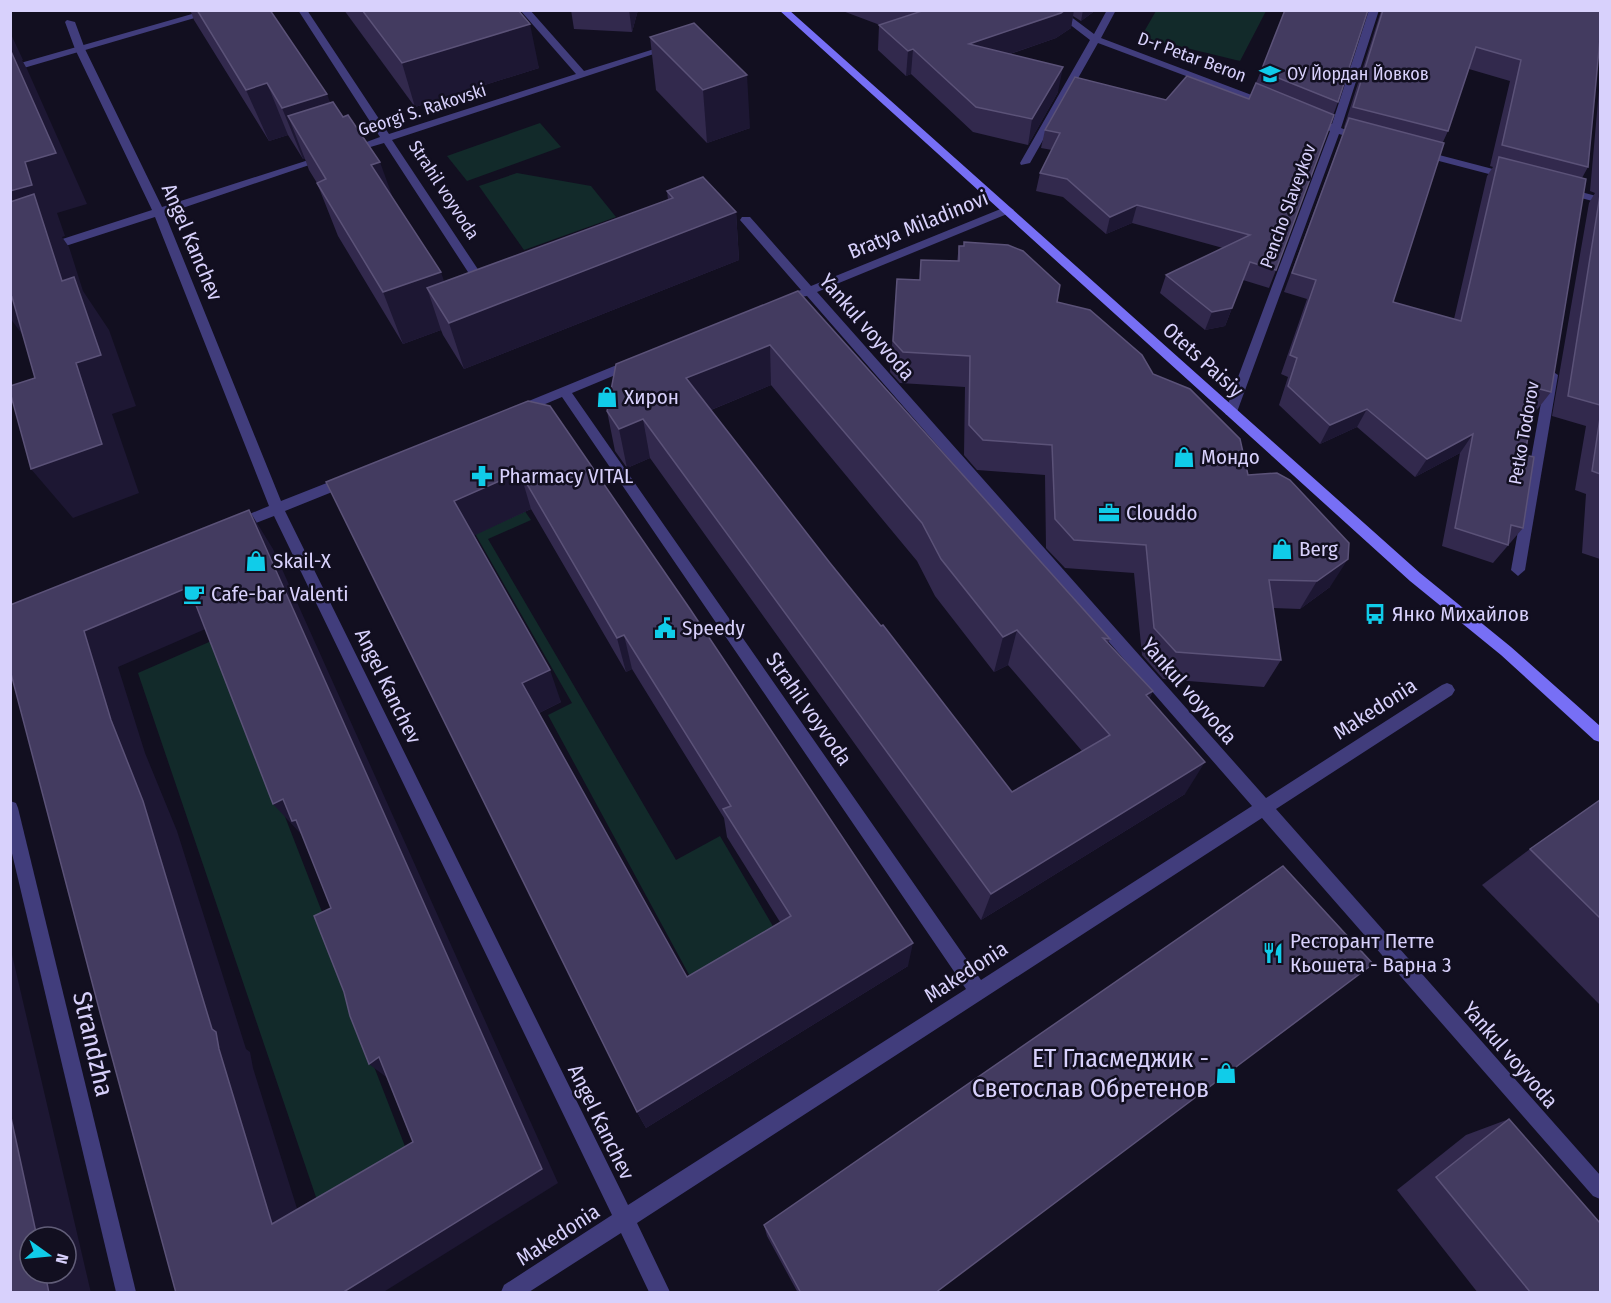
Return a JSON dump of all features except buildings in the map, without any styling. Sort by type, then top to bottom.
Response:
[{"type":"street","points":[[10,69],[218,10]]},
{"type":"street","name":"Strahil voyvoda","points":[[302,10],[493,302]]},
{"type":"street","points":[[524,10],[582,75]]},
{"type":"street","name":"Otets Paisiy","points":[[783,10],[1415,577],[1506,651],[1600,735]]},
{"type":"street","name":"D-r Petar Beron","points":[[1055,10],[1095,39],[1284,110]]},
{"type":"street","points":[[1025,163],[1112,10]]},
{"type":"street","name":"Pencho Slaveykov","points":[[1231,412],[1335,131],[1374,10]]},
{"type":"street","name":"Angel Kanchev","points":[[70,22],[80,49],[159,212],[278,508],[660,1293]]},
{"type":"street","name":"Georgi S. Rakovski","points":[[10,260],[684,42]]},
{"type":"street","points":[[1304,118],[1335,131],[1368,140]]},
{"type":"street","points":[[1414,152],[1515,178]]},
{"type":"street","points":[[1560,190],[1600,200]]},
{"type":"street","name":"Bratya Miladinovi","points":[[787,300],[1008,210]]},
{"type":"street","name":"Yankul voyvoda","points":[[746,220],[1600,1189]]},
{"type":"street","points":[[509,414],[650,356]]},
{"type":"street","name":"Petko Todorov","points":[[1518,570],[1554,359]]},
{"type":"street","name":"Strahil voyvoda","points":[[564,392],[978,991]]},
{"type":"street","points":[[224,530],[355,477]]},
{"type":"street","name":"Makedonia","points":[[510,1293],[1446,690]]},
{"type":"street","name":"Strandzha","points":[[10,808],[126,1293]]},
{"type":"green space","points":[[1156,11],[1266,11],[1240,61],[1141,37]]},
{"type":"green space","points":[[540,123],[561,147],[467,181],[447,156]]},
{"type":"green space","points":[[517,173],[591,186],[616,217],[524,250],[479,186]]},
{"type":"green space","points":[[522,507],[531,520],[488,539],[676,860],[720,836],[774,928],[693,982],[548,715],[572,703],[473,530]]},
{"type":"green space","points":[[216,639],[329,930],[331,956],[408,1154],[319,1206],[138,673]]},
{"type":"place","name":"ОУ Йордан Йовков","points":[[1270,74]]},
{"type":"place","name":"Хирон","points":[[607,397]]},
{"type":"place","name":"Мондо","points":[[1184,457]]},
{"type":"place","name":"Pharmacy VITAL","points":[[482,476]]},
{"type":"place","name":"Clouddo","points":[[1109,513]]},
{"type":"place","name":"Berg","points":[[1282,549]]},
{"type":"place","name":"Skail-X","points":[[256,561]]},
{"type":"place","name":"Cafe-bar Valenti","points":[[194,594]]},
{"type":"place","name":"Янко Михайлов","points":[[1375,614]]},
{"type":"place","name":"Speedy","points":[[665,628]]},
{"type":"place","name":"Ресторант Петте Кьошета - Варна 3","points":[[1273,953]]},
{"type":"place","name":"ЕТ Гласмеджик - Светослав Обретенов","points":[[1226,1073]]}]
